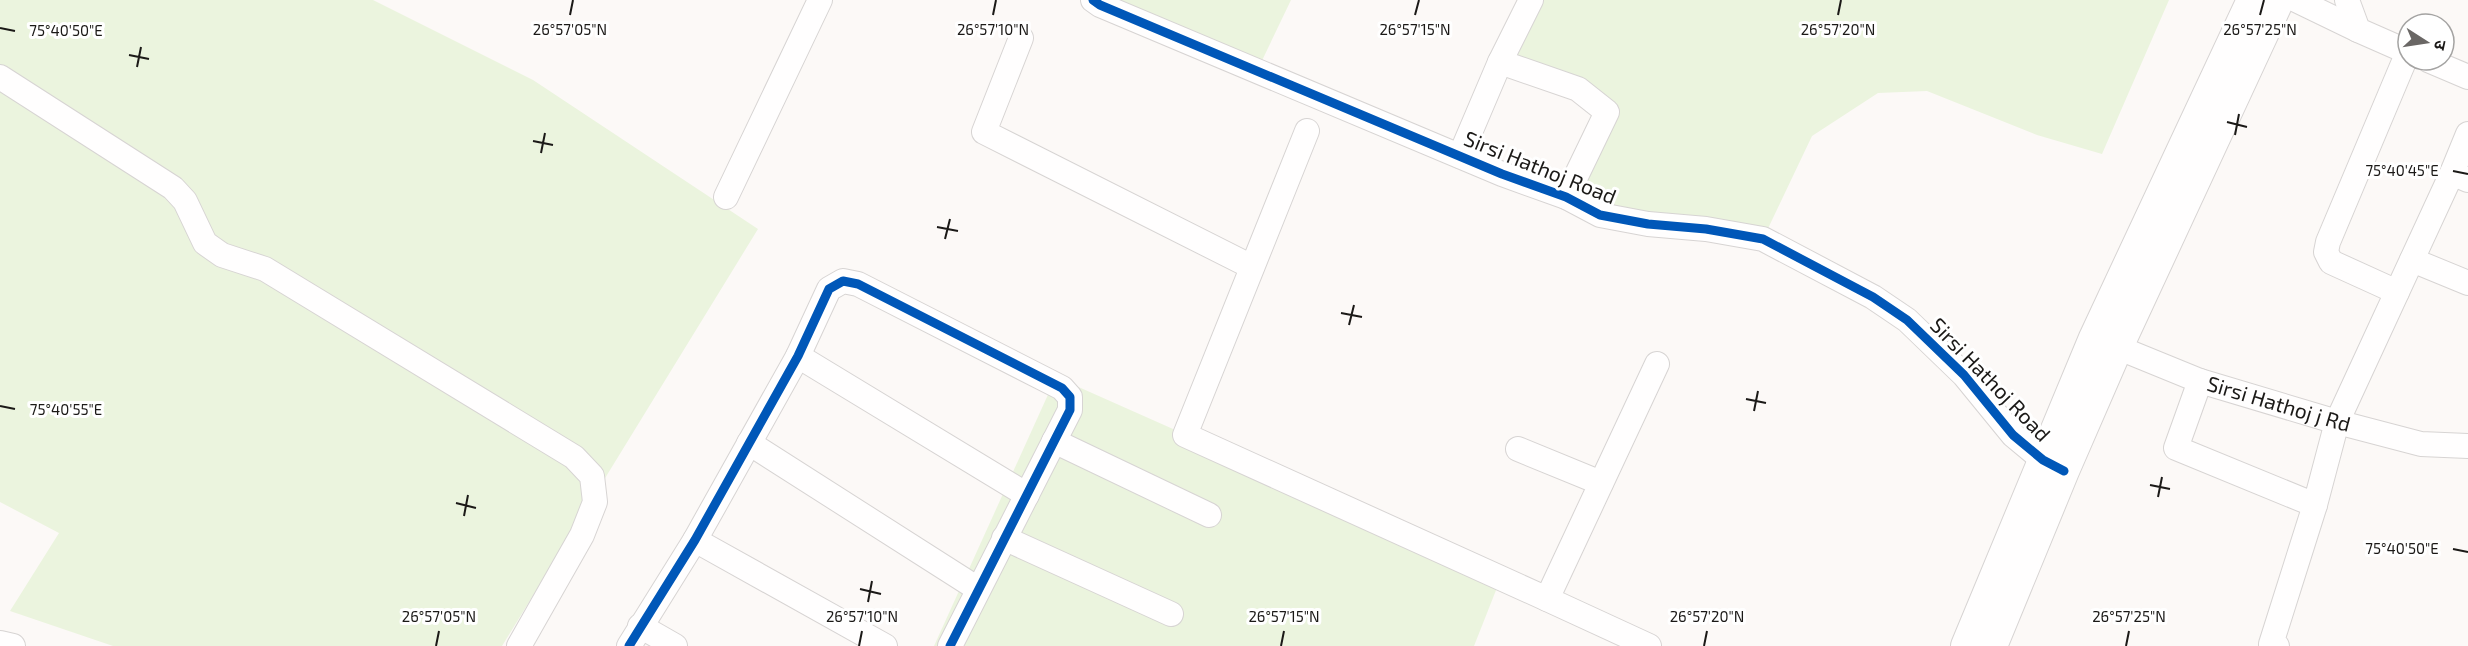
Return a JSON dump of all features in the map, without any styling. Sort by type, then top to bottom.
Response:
[{"type":"main road","points":[[1966,646],[2053,466],[2252,0]]},
{"type":"main road","points":[[2106,343],[2279,0]]},
{"type":"main road","points":[[1992,646],[2053,466]]},
{"type":"street","points":[[726,198],[820,0]]},
{"type":"street","name":"Sirsi Hathoj Road","points":[[1093,0],[1100,5],[1460,156],[1566,197],[1600,215],[1648,224],[1706,229],[1763,239],[1873,297],[1907,320],[1965,375],[2013,435],[2053,466]]},
{"type":"street","points":[[1460,156],[1500,62],[1531,0]]},
{"type":"street","points":[[2296,0],[2396,47]]},
{"type":"street","points":[[2347,0],[2358,30]]},
{"type":"street","points":[[1021,38],[984,132],[1252,267]]},
{"type":"street","points":[[1500,62],[1578,89],[1606,112],[1566,197]]},
{"type":"street","points":[[2397,291],[2331,262],[2326,252],[2328,242],[2400,72]]},
{"type":"street","points":[[0,77],[173,188],[186,201],[205,243],[222,255],[265,269],[574,457],[592,476],[595,502],[582,535],[519,646]]},
{"type":"street","points":[[1306,131],[1185,435],[1649,646]]},
{"type":"street","points":[[2277,646],[2271,644],[2315,505],[2337,422],[2412,260],[2460,176],[2468,134]]},
{"type":"street","points":[[2412,260],[2468,284]]},
{"type":"street","points":[[675,646],[634,636],[695,540],[798,356],[829,289],[843,281],[858,284],[1062,388],[1070,397],[1070,410],[950,646]]},
{"type":"street","name":"Sirsi Hathoj j Rd","points":[[2106,343],[2200,381],[2337,422],[2421,444],[2468,446]]},
{"type":"street","points":[[798,356],[1027,495]]},
{"type":"street","points":[[1546,599],[1657,364]]},
{"type":"street","points":[[2200,381],[2176,448],[2315,505]]},
{"type":"street","points":[[1054,441],[1209,515]]},
{"type":"street","points":[[749,443],[978,589]]},
{"type":"street","points":[[1518,449],[1601,483]]},
{"type":"street","points":[[1004,538],[1171,614]]},
{"type":"street","points":[[695,540],[885,646]]},
{"type":"street","points":[[0,643],[13,646]]},
{"type":"green space","points":[[0,0],[373,0],[533,80],[758,229],[502,646],[113,646],[10,611],[59,533],[0,502]]},
{"type":"green space","points":[[1107,0],[1291,0],[1257,71]]},
{"type":"green space","points":[[1531,0],[2169,0],[2102,154],[2037,135],[1927,91],[1878,93],[1812,136],[1763,239],[1566,197],[1606,112],[1500,62]]},
{"type":"green space","points":[[1056,377],[1502,575],[1474,646],[934,646]]},
{"type":"cycle path","points":[[1093,0],[1100,5],[1502,174],[1566,197],[1600,215],[1648,224],[1706,229],[1763,239],[1873,297],[1907,320],[1964,375],[2013,435],[2043,460],[2064,471]]},
{"type":"cycle path","points":[[629,646],[695,540],[798,356],[829,289],[843,281],[858,284],[1062,388],[1070,397],[1070,410],[950,646]]}]
